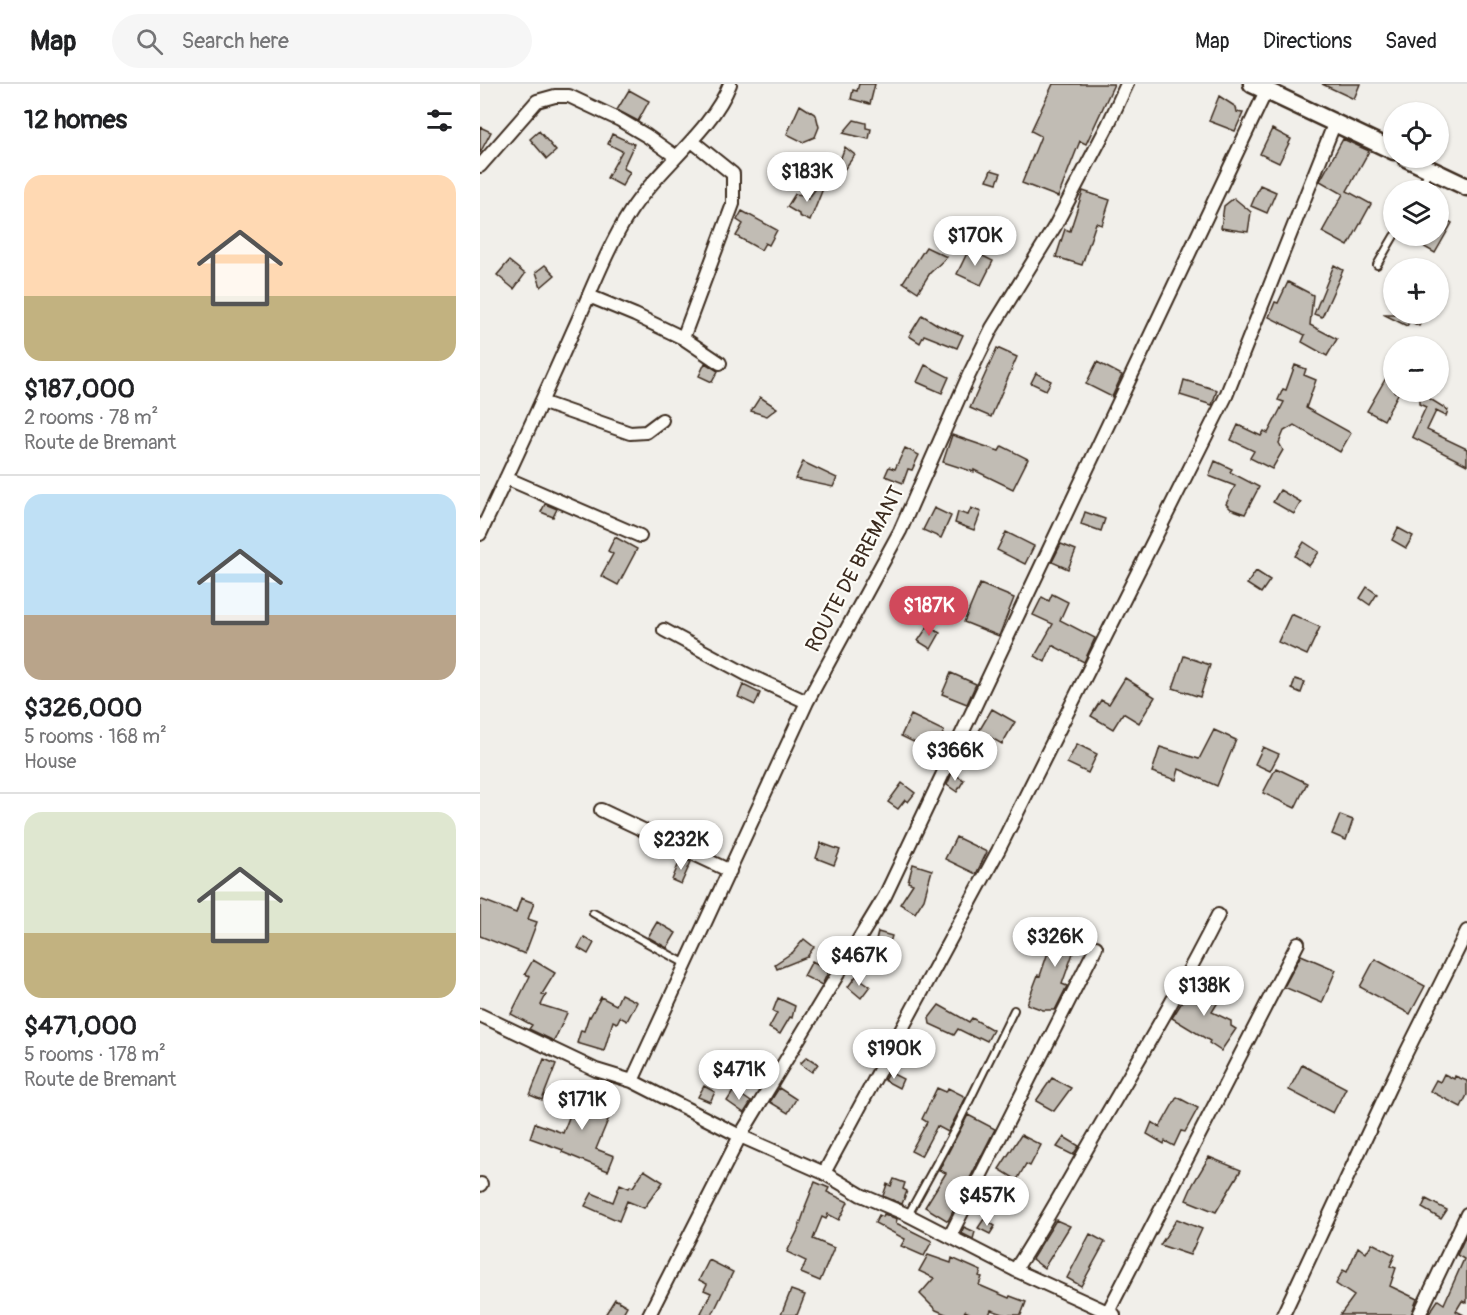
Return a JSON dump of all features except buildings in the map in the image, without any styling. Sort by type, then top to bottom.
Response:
[{"type":"main road","points":[[1259,88],[1383,146]]},
{"type":"main road","points":[[1430,169],[1467,188]]},
{"type":"street","points":[[480,534],[630,212],[675,156],[692,141],[725,97],[730,84]]},
{"type":"street","name":"ROUTE DE BREMANT","points":[[632,1081],[807,702],[900,531],[992,328],[1055,226],[1127,84]]},
{"type":"street","points":[[649,1315],[740,1136],[885,896],[1259,88]]},
{"type":"street","points":[[480,166],[537,101],[555,96],[569,96],[620,120],[675,156]]},
{"type":"street","points":[[824,1173],[998,851],[1226,396],[1335,122]]},
{"type":"street","points":[[682,338],[734,204],[733,174],[692,141]]},
{"type":"street","points":[[589,296],[682,338],[720,363]]},
{"type":"street","points":[[541,402],[630,433],[646,432],[662,420]]},
{"type":"street","points":[[506,478],[640,536]]},
{"type":"street","points":[[664,630],[746,674],[807,702]]},
{"type":"street","points":[[601,810],[730,871]]},
{"type":"street","points":[[1015,1270],[1048,1220],[1193,964],[1218,915]]},
{"type":"street","points":[[1283,1315],[1396,1073],[1467,931]]},
{"type":"street","points":[[480,1015],[596,1070],[632,1081],[740,1136],[824,1173],[861,1195],[908,1215],[1092,1310],[1111,1313],[1245,1043],[1298,943]]},
{"type":"street","points":[[950,1236],[1096,947]]},
{"type":"street","points":[[1419,1315],[1467,1214]]},
{"type":"lane","points":[[1424,180],[1430,169]]},
{"type":"lane","points":[[1377,265],[1388,246]]},
{"type":"lane","points":[[592,912],[686,964]]},
{"type":"lane","points":[[908,1215],[958,1124],[1014,1010]]}]
